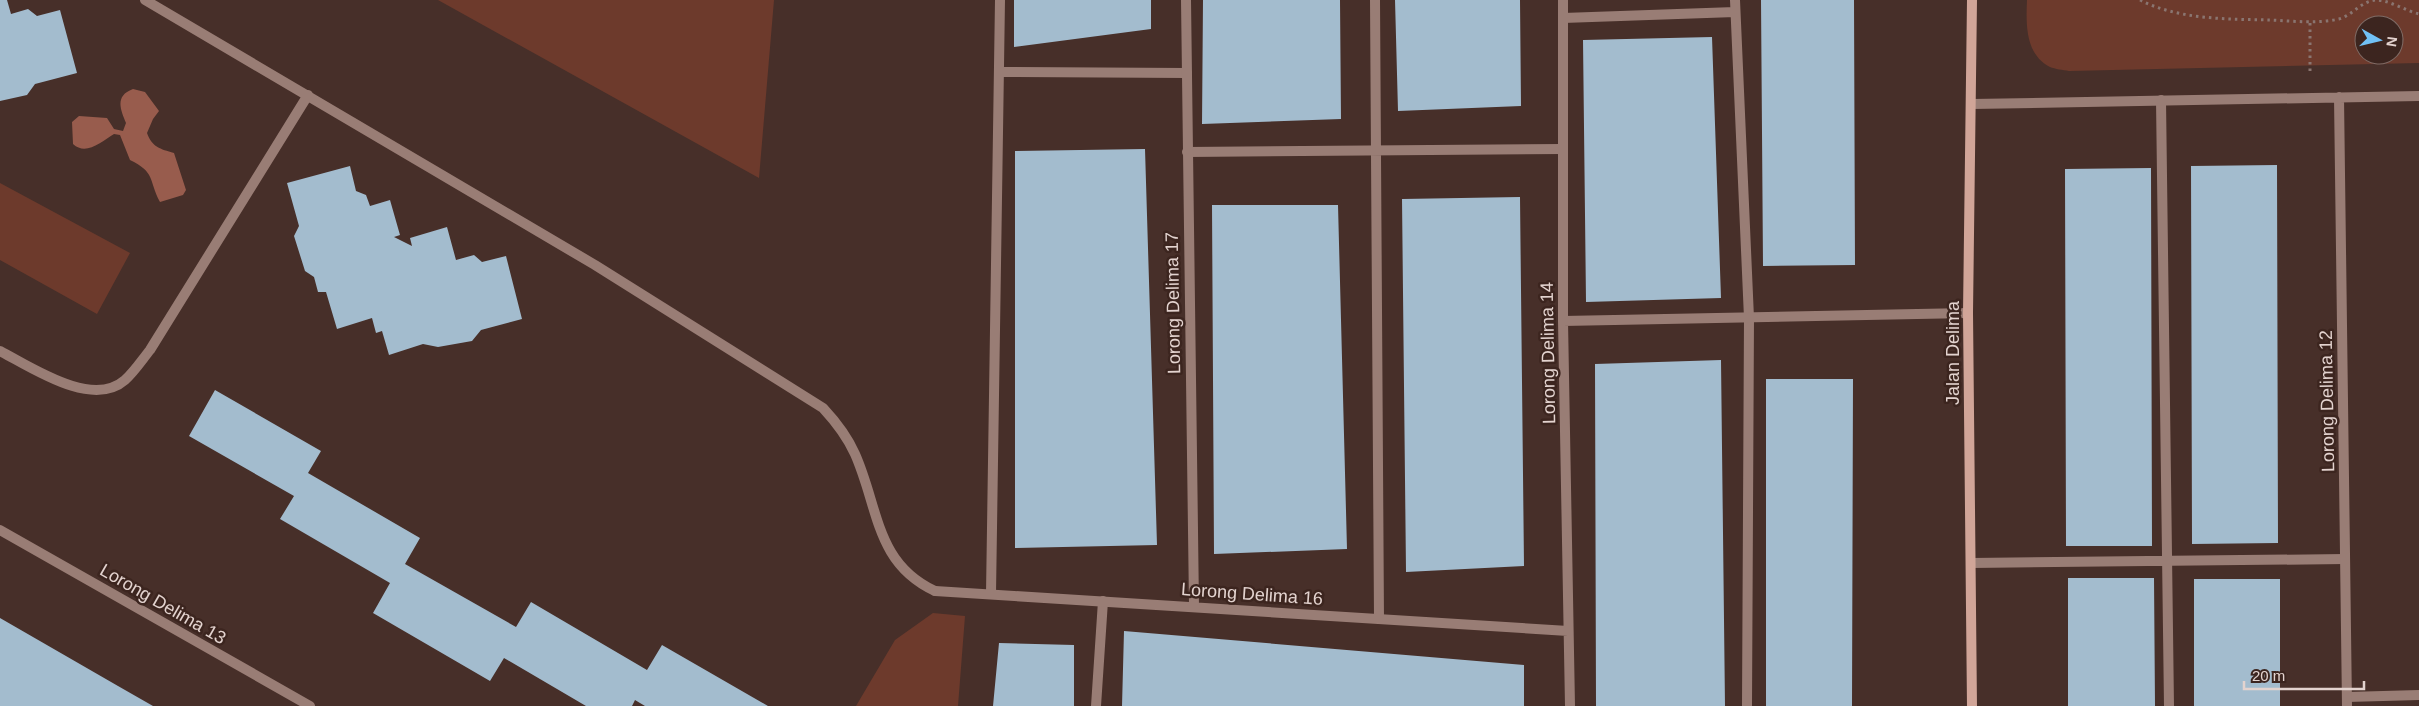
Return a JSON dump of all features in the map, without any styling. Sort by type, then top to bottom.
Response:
[{"type":"street","points":[[0,351],[54,380],[80,389],[105,390],[124,381],[150,350],[308,95],[146,0]]},
{"type":"street","points":[[991,594],[1000,0]]},
{"type":"street","name":"Lorong Delima 17","points":[[1186,0],[1194,606]]},
{"type":"street","points":[[1375,0],[1378,150],[1379,618]]},
{"type":"street","name":"Lorong Delima 14","points":[[1563,0],[1563,321],[1570,706]]},
{"type":"street","points":[[1736,0],[1749,318],[1747,706]]},
{"type":"street","name":"Jalan Delima","points":[[1972,0],[1968,313],[1972,706]]},
{"type":"street","points":[[1563,18],[1735,12]]},
{"type":"street","points":[[999,72],[1187,73]]},
{"type":"street","name":"Lorong Delima 16","points":[[308,95],[595,265],[823,408],[841,428],[856,455],[891,553],[903,570],[916,582],[934,591],[1568,631]]},
{"type":"street","name":"Lorong Delima 12","points":[[2339,96],[2347,701]]},
{"type":"street","points":[[1972,104],[2419,96]]},
{"type":"street","points":[[2161,100],[2165,562],[2169,706]]},
{"type":"street","points":[[1187,152],[1563,149]]},
{"type":"street","points":[[1563,321],[1968,313]]},
{"type":"street","name":"Lorong Delima 13","points":[[0,530],[310,706]]},
{"type":"street","points":[[1971,563],[2345,559]]},
{"type":"street","points":[[1096,706],[1103,601]]},
{"type":"street","points":[[2347,701],[2419,695]]},
{"type":"path","points":[[2140,0],[2151,6],[2208,18],[2310,22],[2340,18],[2354,12],[2364,3],[2377,0],[2419,14]]},
{"type":"path","points":[[2310,22],[2310,97]]},
{"type":"shaded area","points":[[438,0],[774,0],[759,178]]},
{"type":"shaded area","points":[[2027,0],[2419,0],[2419,63],[2404,63],[2404,15],[2354,15],[2354,64],[2069,71],[2050,67],[2042,61],[2031,46],[2027,28]]},
{"type":"shaded area","points":[[133,89],[145,92],[159,111],[147,133],[157,147],[174,153],[186,190],[183,195],[160,202],[148,173],[130,160],[120,135],[114,134],[99,144],[83,149],[73,144],[72,122],[79,116],[107,118],[114,129],[123,131],[126,123],[120,104],[121,99],[123,95]]},
{"type":"shaded area","points":[[0,183],[130,253],[97,314],[0,260]]},
{"type":"shaded area","points":[[933,613],[965,616],[958,706],[856,706],[895,640]]},
{"type":"building","points":[[0,0],[7,0],[11,14],[28,9],[37,16],[60,10],[77,73],[35,84],[27,95],[0,101]]},
{"type":"building","points":[[1014,0],[1151,0],[1151,29],[1014,47]]},
{"type":"building","points":[[1203,0],[1340,0],[1341,119],[1202,124]]},
{"type":"building","points":[[1395,0],[1520,0],[1521,106],[1398,111]]},
{"type":"building","points":[[1761,0],[1854,0],[1855,265],[1763,266]]},
{"type":"building","points":[[1712,37],[1721,298],[1586,302],[1583,40]]},
{"type":"building","points":[[1145,149],[1157,545],[1015,548],[1015,151]]},
{"type":"building","points":[[2277,165],[2278,543],[2192,544],[2191,166]]},
{"type":"building","points":[[350,166],[356,191],[366,195],[370,206],[390,200],[400,235],[394,237],[412,246],[410,238],[447,227],[456,260],[474,255],[482,262],[506,256],[522,319],[481,330],[472,341],[438,347],[423,344],[389,355],[382,331],[376,333],[372,318],[337,329],[326,292],[318,292],[314,277],[305,271],[294,236],[299,226],[287,183]]},
{"type":"building","points":[[2151,168],[2152,546],[2066,546],[2065,169]]},
{"type":"building","points":[[1520,197],[1524,566],[1406,572],[1402,199]]},
{"type":"building","points":[[1212,205],[1338,205],[1347,549],[1214,554]]},
{"type":"building","points":[[1721,360],[1725,706],[1596,706],[1595,364]]},
{"type":"building","points":[[1766,379],[1853,379],[1852,706],[1766,706]]},
{"type":"building","points":[[215,390],[321,451],[308,473],[420,538],[405,564],[516,627],[531,602],[647,670],[662,645],[768,706],[645,706],[635,700],[632,706],[586,706],[504,658],[490,681],[373,613],[390,583],[280,519],[294,496],[189,436]]},
{"type":"building","points":[[2068,578],[2154,578],[2155,706],[2068,706]]},
{"type":"building","points":[[2194,579],[2280,579],[2280,706],[2194,706]]},
{"type":"building","points":[[0,618],[118,686],[153,706],[0,706]]},
{"type":"building","points":[[1124,631],[1524,665],[1524,706],[1122,706]]},
{"type":"building","points":[[999,643],[1074,645],[1074,706],[993,706]]}]
